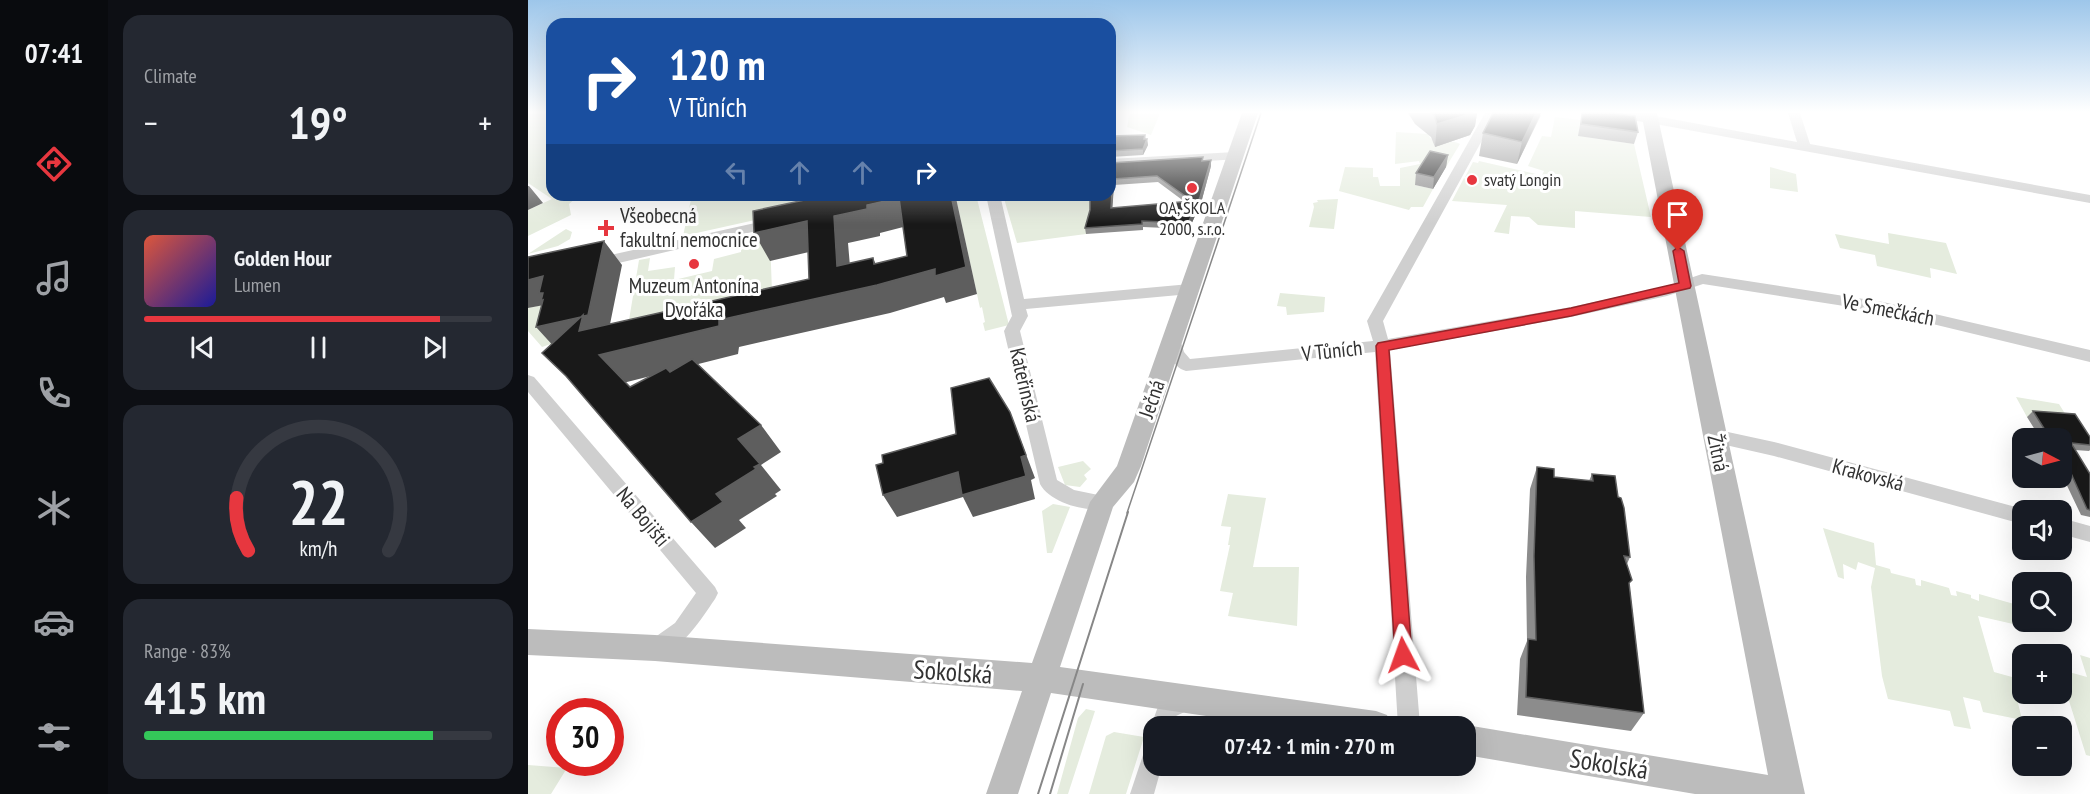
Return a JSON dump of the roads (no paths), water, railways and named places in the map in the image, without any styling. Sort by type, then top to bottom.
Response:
[{"type":"main road","name":"Ječná","points":[[1002,794],[1102,502],[1125,475],[1129,466],[1238,150]]},
{"type":"main road","name":"Žitná","points":[[1657,150],[1789,794]]},
{"type":"main road","name":"Sokolská","points":[[528,642],[655,648],[1041,678],[1306,716]]},
{"type":"main road","name":"Sokolská","points":[[1476,742],[1789,794]]},
{"type":"street","points":[[1408,716],[1382,346],[1375,321],[1470,150]]},
{"type":"street","points":[[1826,150],[2090,199]]},
{"type":"street","points":[[1116,163],[1236,156]]},
{"type":"street","name":"Kateřinská","points":[[994,201],[1020,316],[1012,331],[1049,484],[1057,492],[1078,499],[1102,502]]},
{"type":"street","points":[[586,265],[792,219]]},
{"type":"street","name":"Ve Smečkách","points":[[1685,286],[1702,279],[1883,307],[2090,356]]},
{"type":"street","name":"V Tůních","points":[[1173,337],[1173,344],[1183,363],[1191,365],[1382,346],[1571,312],[1685,286]]},
{"type":"street","points":[[1018,305],[1190,289]]},
{"type":"street","name":"Na Bojišti","points":[[528,381],[708,593],[682,630],[665,644],[655,648]]},
{"type":"street","name":"Krakovská","points":[[1714,436],[1774,449],[2012,513]]},
{"type":"street","points":[[2072,529],[2090,534]]},
{"type":"street","points":[[1166,716],[1168,709],[1187,699]]},
{"type":"street","points":[[1142,794],[1147,776]]},
{"type":"tram line","points":[[1127,513],[1249,150]]},
{"type":"tram line","points":[[1038,794],[1128,512]]},
{"type":"tram line","points":[[1050,794],[1083,684]]},
{"type":"place","name":"svatý Longin","points":[[1472,180]]},
{"type":"place","name":"OA, ŠKOLA 2000, s.r.o.","points":[[1192,188]]},
{"type":"place","name":"Všeobecná fakultní nemocnice","points":[[606,228]]},
{"type":"place","name":"Muzeum Antonína Dvořáka","points":[[694,264]]}]
